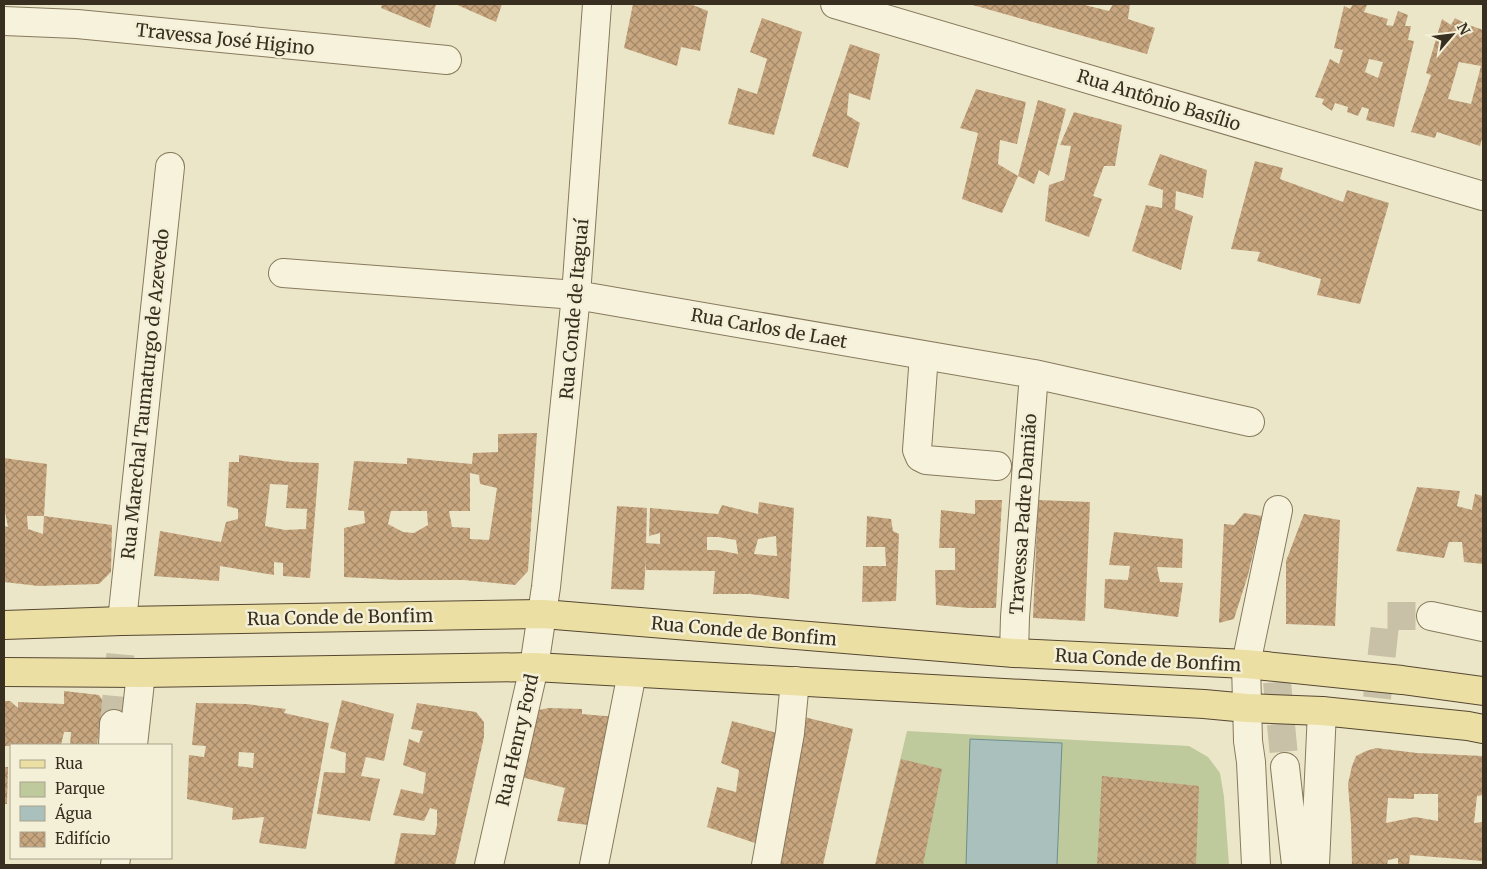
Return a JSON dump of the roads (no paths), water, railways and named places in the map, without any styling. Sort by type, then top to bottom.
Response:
[{"type":"main road","name":"Rua Conde de Bonfim","points":[[4,625],[122,621],[543,614],[1014,653],[1246,664],[1483,690]]},
{"type":"main road","points":[[4,672],[141,673],[534,667],[1322,711],[1483,728]]},
{"type":"street","name":"Rua Conde de Itaguaí","points":[[543,614],[576,295],[597,4]]},
{"type":"street","name":"Rua Antônio Basílio","points":[[835,4],[1483,196]]},
{"type":"street","name":"Travessa José Higino","points":[[4,21],[77,24],[447,60]]},
{"type":"street","name":"Rua Marechal Taumaturgo de Azevedo","points":[[122,621],[170,167]]},
{"type":"street","name":"Rua Carlos de Laet","points":[[283,273],[576,295],[1034,374],[1250,422]]},
{"type":"street","points":[[924,355],[917,450],[920,457],[926,460],[997,466]]},
{"type":"street","name":"Travessa Padre Damião","points":[[1014,653],[1015,617],[1034,374]]},
{"type":"street","points":[[1256,865],[1246,664],[1278,510]]},
{"type":"street","name":"Rua Henry Ford","points":[[489,865],[534,667],[543,614]]},
{"type":"street","points":[[1483,614],[1431,616],[1483,627]]},
{"type":"street","points":[[133,744],[141,673]]},
{"type":"street","points":[[594,865],[632,673]]},
{"type":"street","points":[[766,865],[790,733],[795,681]]},
{"type":"street","points":[[1315,865],[1322,711]]},
{"type":"street","points":[[1281,865],[1285,767],[1296,865]]},
{"type":"water","points":[[970,739],[1062,743],[1057,865],[966,865]]},
{"type":"tunnel","points":[[1377,698],[1386,616],[1431,616]]},
{"type":"tunnel","points":[[114,724],[121,647]]},
{"type":"tunnel","points":[[1277,682],[1285,767]]}]
